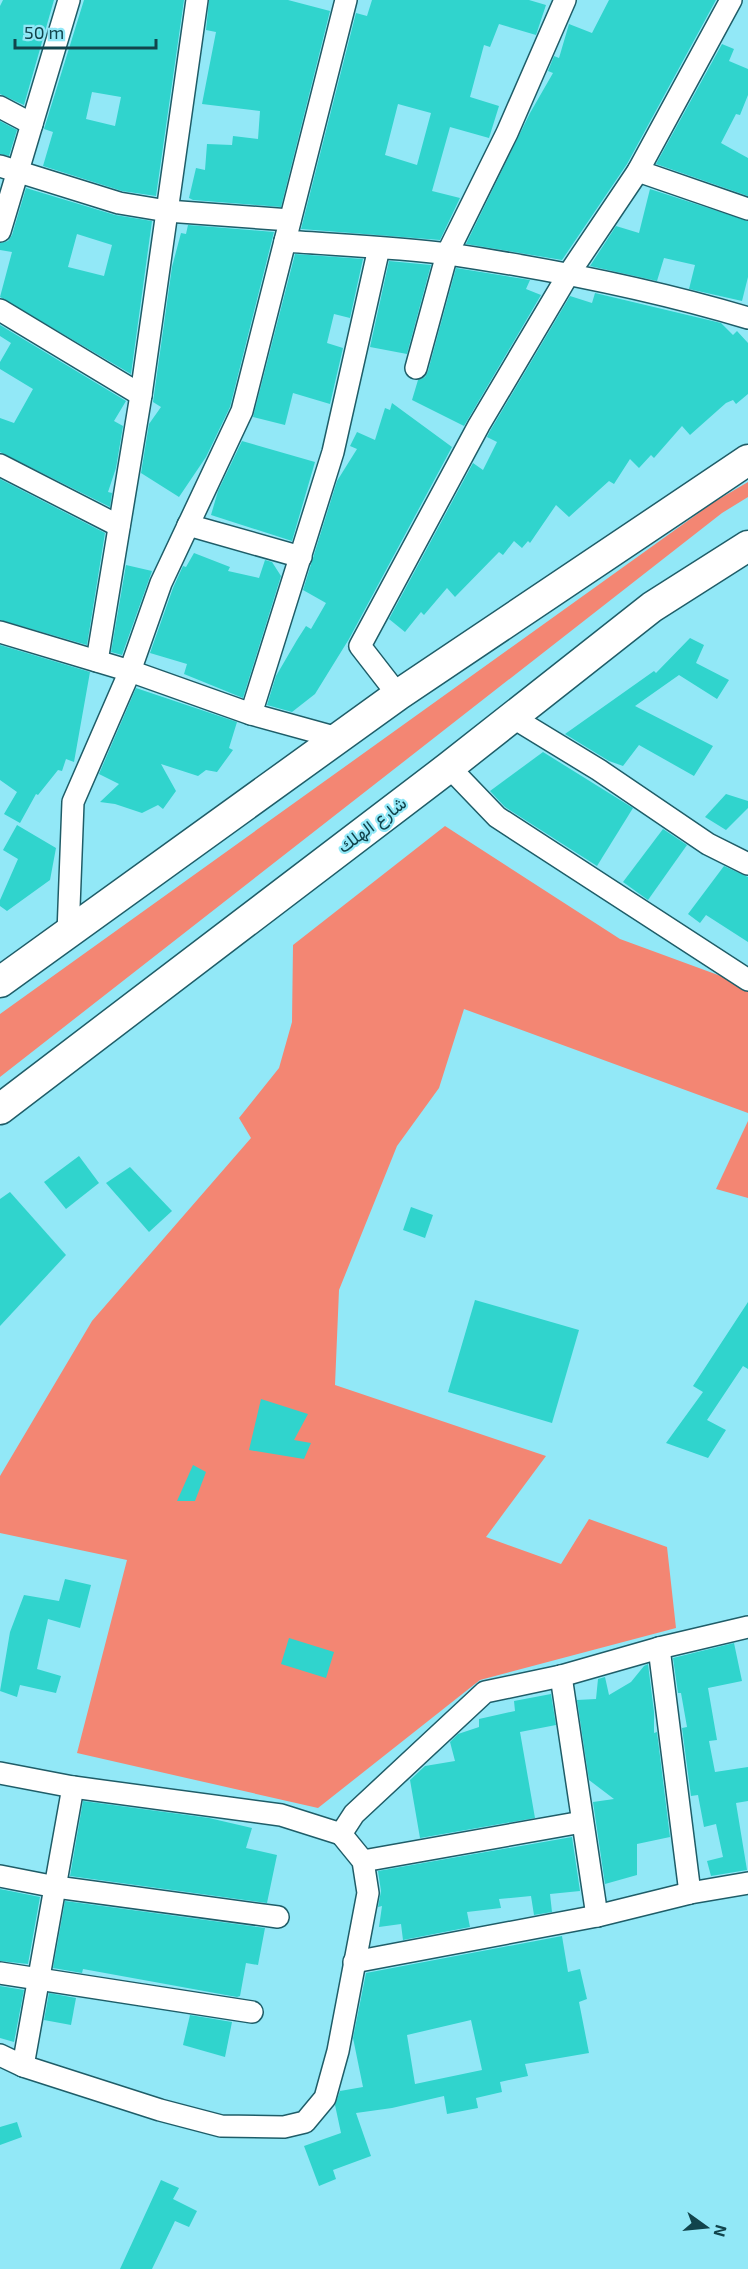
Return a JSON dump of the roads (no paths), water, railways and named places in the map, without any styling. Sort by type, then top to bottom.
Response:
[{"type":"highway","points":[[0,982],[398,695],[748,460]]},
{"type":"highway","name":"شارع الهلك","points":[[0,1109],[449,767],[652,607],[748,546]]},
{"type":"street","points":[[0,231],[9,169],[32,124],[69,0]]},
{"type":"street","points":[[97,661],[141,395],[196,0]]},
{"type":"street","points":[[68,933],[73,802],[129,671],[161,583],[242,411],[346,0]]},
{"type":"street","points":[[416,368],[447,254],[507,133],[565,0]]},
{"type":"street","points":[[398,695],[360,646],[478,425],[568,275],[638,171],[731,0]]},
{"type":"street","points":[[0,107],[32,124]]},
{"type":"street","points":[[9,169],[119,203],[167,211],[290,220]]},
{"type":"street","points":[[638,171],[748,209]]},
{"type":"street","points":[[285,241],[447,254],[568,275],[699,303],[748,318]]},
{"type":"street","points":[[251,714],[333,452],[379,248]]},
{"type":"street","points":[[0,310],[141,395]]},
{"type":"street","points":[[0,465],[119,526]]},
{"type":"street","points":[[188,525],[301,557]]},
{"type":"street","points":[[0,632],[129,671],[251,714],[338,738]]},
{"type":"street","points":[[512,717],[599,770],[708,844],[748,864]]},
{"type":"street","points":[[449,767],[497,817],[748,980]]},
{"type":"street","points":[[341,1834],[354,1814],[485,1692],[561,1676],[658,1648],[748,1627]]},
{"type":"street","points":[[658,1648],[690,1893]]},
{"type":"street","points":[[561,1676],[597,1916]]},
{"type":"street","points":[[0,1773],[73,1787],[281,1815],[341,1834],[363,1861],[368,1893],[338,2051],[325,2098],[305,2122],[284,2127],[221,2126],[160,2110],[23,2066],[0,2055]]},
{"type":"street","points":[[23,2066],[73,1787]]},
{"type":"street","points":[[363,1861],[582,1822]]},
{"type":"street","points":[[0,1876],[56,1887],[278,1917]]},
{"type":"street","points":[[354,1962],[597,1916],[690,1893],[748,1883]]},
{"type":"street","points":[[0,1973],[252,2012]]}]
